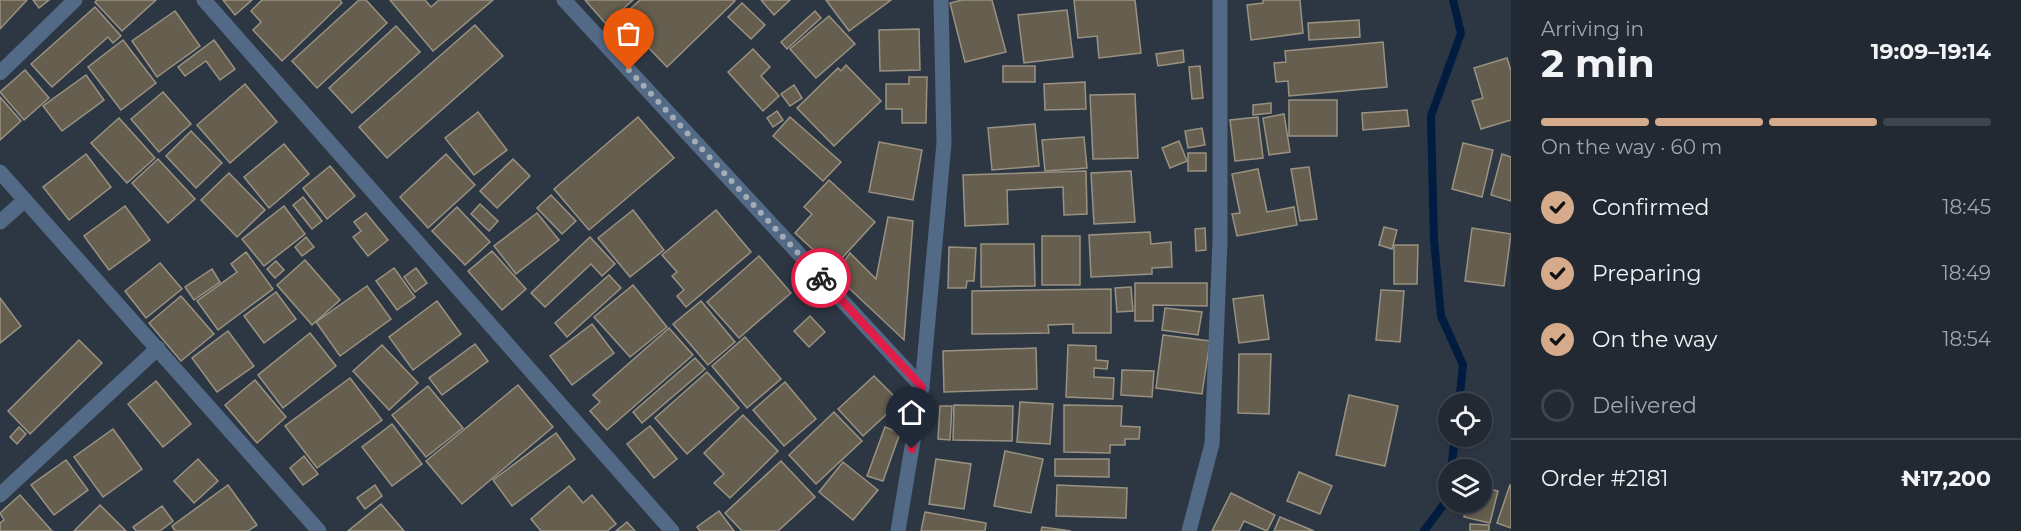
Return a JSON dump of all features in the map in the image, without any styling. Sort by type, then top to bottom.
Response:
[{"type":"street","points":[[1,68],[75,0]]},
{"type":"street","points":[[204,0],[672,531]]},
{"type":"street","points":[[564,0],[922,387]]},
{"type":"street","points":[[898,531],[922,387],[944,143],[940,0]]},
{"type":"street","points":[[1189,531],[1212,444],[1220,241],[1220,0]]},
{"type":"street","points":[[0,172],[319,531]]},
{"type":"street","points":[[0,222],[25,200]]},
{"type":"street","points":[[0,495],[158,348]]},
{"type":"building","points":[[0,0],[27,0],[0,29]]},
{"type":"building","points":[[33,0],[49,0],[39,8]]},
{"type":"building","points":[[97,0],[156,0],[122,31],[95,2]]},
{"type":"building","points":[[223,0],[252,0],[235,15]]},
{"type":"building","points":[[262,0],[340,0],[342,3],[282,61],[253,30],[261,22],[251,11]]},
{"type":"building","points":[[359,0],[366,0],[387,23],[317,88],[292,61]]},
{"type":"building","points":[[390,0],[425,0],[431,7],[439,0],[493,0],[433,51]]},
{"type":"building","points":[[585,0],[633,0],[606,24]]},
{"type":"building","points":[[640,0],[735,1],[667,67],[620,18]]},
{"type":"building","points":[[761,0],[790,0],[774,15]]},
{"type":"building","points":[[826,0],[891,0],[849,31]]},
{"type":"building","points":[[962,0],[992,0],[1006,52],[965,62],[950,3]]},
{"type":"building","points":[[1074,0],[1135,0],[1141,53],[1099,58],[1097,36],[1078,38]]},
{"type":"building","points":[[1263,0],[1300,0],[1303,33],[1251,40],[1247,5],[1263,3]]},
{"type":"building","points":[[742,3],[765,25],[751,39],[728,17]]},
{"type":"building","points":[[95,7],[121,36],[113,43],[108,37],[52,87],[31,64]]},
{"type":"building","points":[[1067,10],[1073,57],[1024,63],[1018,15]]},
{"type":"building","points":[[175,11],[200,46],[157,77],[132,41]]},
{"type":"building","points":[[815,11],[821,18],[787,49],[781,42]]},
{"type":"building","points":[[829,16],[855,44],[816,78],[790,49]]},
{"type":"building","points":[[1359,20],[1360,37],[1309,40],[1308,23]]},
{"type":"building","points":[[475,25],[503,56],[387,158],[359,127]]},
{"type":"building","points":[[396,26],[420,52],[352,113],[329,88]]},
{"type":"building","points":[[919,29],[920,70],[880,71],[879,30]]},
{"type":"building","points":[[123,40],[156,83],[121,110],[88,67]]},
{"type":"building","points":[[214,40],[235,69],[220,80],[206,61],[185,76],[178,67]]},
{"type":"building","points":[[1383,42],[1387,87],[1289,96],[1288,81],[1276,82],[1274,63],[1286,62],[1285,51]]},
{"type":"building","points":[[753,49],[770,67],[761,76],[779,96],[763,111],[728,72]]},
{"type":"building","points":[[1183,50],[1184,62],[1158,66],[1156,54]]},
{"type":"building","points":[[1507,58],[1511,71],[1511,120],[1481,129],[1472,101],[1483,98],[1474,68]]},
{"type":"building","points":[[846,65],[881,101],[834,146],[797,108],[838,68],[841,71]]},
{"type":"building","points":[[1003,66],[1035,66],[1035,82],[1003,82]]},
{"type":"building","points":[[1200,66],[1203,98],[1192,99],[1189,67]]},
{"type":"building","points":[[25,70],[49,98],[24,120],[0,92]]},
{"type":"building","points":[[86,75],[104,100],[62,131],[43,106]]},
{"type":"building","points":[[909,77],[927,77],[926,123],[902,123],[902,109],[886,109],[886,84],[909,84]]},
{"type":"building","points":[[1085,82],[1086,109],[1045,110],[1044,84]]},
{"type":"building","points":[[245,84],[277,122],[230,163],[197,125]]},
{"type":"building","points":[[794,85],[802,98],[790,106],[781,94]]},
{"type":"building","points":[[163,92],[191,124],[159,152],[131,119]]},
{"type":"building","points":[[1135,94],[1138,158],[1093,159],[1090,95]]},
{"type":"building","points":[[0,97],[21,121],[0,140]]},
{"type":"building","points":[[1289,100],[1337,100],[1337,136],[1289,136]]},
{"type":"building","points":[[1271,103],[1271,113],[1253,115],[1253,105]]},
{"type":"building","points":[[1407,110],[1409,126],[1363,130],[1362,113]]},
{"type":"building","points":[[777,111],[783,120],[773,127],[767,118]]},
{"type":"building","points":[[478,112],[507,150],[474,175],[445,138]]},
{"type":"building","points":[[1284,114],[1290,152],[1269,155],[1263,118]]},
{"type":"building","points":[[638,117],[674,158],[589,230],[554,189]]},
{"type":"building","points":[[790,117],[841,162],[823,181],[773,136]]},
{"type":"building","points":[[1258,117],[1263,158],[1235,161],[1230,120]]},
{"type":"building","points":[[119,118],[155,158],[127,183],[91,143]]},
{"type":"building","points":[[1035,124],[1039,166],[992,170],[988,128]]},
{"type":"building","points":[[1202,128],[1205,145],[1188,148],[1185,131]]},
{"type":"building","points":[[191,131],[222,163],[196,188],[166,156]]},
{"type":"building","points":[[1084,137],[1087,168],[1045,171],[1042,140]]},
{"type":"building","points":[[1179,141],[1187,161],[1170,168],[1162,148]]},
{"type":"building","points":[[879,142],[922,150],[913,200],[869,192]]},
{"type":"building","points":[[1463,143],[1493,150],[1482,197],[1452,189]]},
{"type":"building","points":[[284,144],[309,174],[269,208],[244,177]]},
{"type":"building","points":[[1188,153],[1206,153],[1206,171],[1188,171]]},
{"type":"building","points":[[86,154],[111,187],[69,220],[43,187]]},
{"type":"building","points":[[446,154],[475,185],[428,228],[400,197]]},
{"type":"building","points":[[1502,154],[1511,157],[1511,201],[1491,195]]},
{"type":"building","points":[[158,159],[195,199],[168,223],[132,183]]},
{"type":"building","points":[[513,159],[530,176],[497,208],[480,191]]},
{"type":"building","points":[[330,166],[355,196],[327,219],[303,188]]},
{"type":"building","points":[[1309,167],[1317,219],[1300,221],[1291,169]]},
{"type":"building","points":[[1258,169],[1267,212],[1294,207],[1297,225],[1237,236],[1232,214],[1240,213],[1232,174]]},
{"type":"building","points":[[1086,171],[1087,214],[1064,215],[1063,187],[1007,190],[1008,224],[965,226],[963,175]]},
{"type":"building","points":[[1131,171],[1135,222],[1094,224],[1091,173]]},
{"type":"building","points":[[229,173],[265,210],[237,237],[201,200]]},
{"type":"building","points":[[829,180],[875,222],[833,268],[795,233],[812,214],[804,207]]},
{"type":"building","points":[[551,195],[576,221],[562,234],[537,208]]},
{"type":"building","points":[[303,197],[322,221],[312,229],[293,205]]},
{"type":"building","points":[[480,204],[498,221],[489,231],[471,214]]},
{"type":"building","points":[[125,206],[150,240],[109,270],[84,236]]},
{"type":"building","points":[[284,206],[305,234],[264,266],[242,239]]},
{"type":"building","points":[[457,207],[490,242],[465,265],[432,231]]},
{"type":"building","points":[[633,210],[664,250],[630,277],[598,238]]},
{"type":"building","points":[[716,210],[751,252],[686,307],[677,296],[684,290],[672,276],[677,272],[662,255]]},
{"type":"building","points":[[366,213],[388,240],[368,256],[353,237],[361,231],[354,222]]},
{"type":"building","points":[[537,213],[559,240],[516,274],[494,246]]},
{"type":"building","points":[[888,217],[913,221],[904,340],[835,275],[850,253],[876,279]]},
{"type":"building","points":[[1384,227],[1397,230],[1392,249],[1379,245]]},
{"type":"building","points":[[1205,228],[1206,250],[1196,251],[1195,229]]},
{"type":"building","points":[[1472,228],[1511,234],[1504,286],[1465,281]]},
{"type":"building","points":[[1150,232],[1151,244],[1171,242],[1172,267],[1152,268],[1152,274],[1091,277],[1089,235]]},
{"type":"building","points":[[1042,236],[1080,236],[1080,285],[1042,285]]},
{"type":"building","points":[[306,237],[314,247],[302,256],[295,247]]},
{"type":"building","points":[[590,237],[615,264],[602,276],[591,264],[545,307],[531,293]]},
{"type":"building","points":[[981,244],[1034,244],[1035,286],[981,287]]},
{"type":"building","points":[[1394,245],[1418,245],[1417,284],[1394,284]]},
{"type":"building","points":[[949,247],[976,248],[974,281],[967,281],[966,288],[948,288]]},
{"type":"building","points":[[492,251],[526,289],[502,310],[468,271]]},
{"type":"building","points":[[246,252],[273,289],[218,330],[197,301],[237,272],[231,264]]},
{"type":"building","points":[[759,256],[791,293],[739,338],[707,302]]},
{"type":"building","points":[[305,260],[340,300],[312,325],[277,285]]},
{"type":"building","points":[[276,261],[284,270],[275,278],[267,269]]},
{"type":"building","points":[[160,263],[182,289],[146,318],[125,291]]},
{"type":"building","points":[[394,268],[415,297],[397,310],[376,281]]},
{"type":"building","points":[[416,268],[427,283],[415,292],[404,277]]},
{"type":"building","points":[[212,269],[220,282],[194,300],[185,287]]},
{"type":"building","points":[[609,275],[621,288],[567,337],[555,323]]},
{"type":"building","points":[[1135,283],[1207,283],[1207,306],[1153,305],[1153,321],[1135,321]]},
{"type":"building","points":[[633,285],[667,327],[630,357],[594,317]]},
{"type":"building","points":[[367,286],[391,319],[340,356],[316,322]]},
{"type":"building","points":[[1131,287],[1133,311],[1117,312],[1115,288]]},
{"type":"building","points":[[1111,289],[1111,333],[1073,333],[1073,324],[1048,325],[1049,333],[972,334],[972,291]]},
{"type":"building","points":[[1381,290],[1404,291],[1400,342],[1376,340]]},
{"type":"building","points":[[276,292],[296,319],[264,343],[244,316]]},
{"type":"building","points":[[1263,295],[1269,339],[1239,343],[1233,299]]},
{"type":"building","points":[[181,296],[214,334],[181,361],[149,323]]},
{"type":"building","points":[[0,298],[21,326],[0,343]]},
{"type":"building","points":[[437,301],[461,334],[413,370],[389,337]]},
{"type":"building","points":[[701,301],[735,342],[708,365],[673,324]]},
{"type":"building","points":[[1165,308],[1202,312],[1198,335],[1162,330]]},
{"type":"building","points":[[810,316],[825,332],[809,347],[794,331]]},
{"type":"building","points":[[592,324],[614,353],[572,385],[550,356]]},
{"type":"building","points":[[669,328],[693,355],[607,430],[590,411],[600,402],[593,395]]},
{"type":"building","points":[[228,331],[254,366],[217,392],[192,358]]},
{"type":"building","points":[[310,333],[336,366],[283,408],[258,375]]},
{"type":"building","points":[[1163,335],[1210,341],[1202,394],[1156,388]]},
{"type":"building","points":[[745,337],[781,379],[747,408],[712,366]]},
{"type":"building","points":[[79,340],[102,363],[30,434],[8,411]]},
{"type":"building","points":[[475,344],[488,361],[442,395],[429,378]]},
{"type":"building","points":[[382,345],[418,383],[389,410],[353,371]]},
{"type":"building","points":[[1068,345],[1096,346],[1096,360],[1108,361],[1107,369],[1094,368],[1094,377],[1114,378],[1113,399],[1066,397]]},
{"type":"building","points":[[1036,348],[1037,389],[944,392],[943,351]]},
{"type":"building","points":[[1239,354],[1271,354],[1269,414],[1238,413]]},
{"type":"building","points":[[695,358],[705,369],[642,423],[633,412]]},
{"type":"building","points":[[1122,370],[1154,371],[1152,397],[1121,395]]},
{"type":"building","points":[[707,372],[739,408],[687,454],[655,418]]},
{"type":"building","points":[[874,376],[900,402],[863,436],[838,409]]},
{"type":"building","points":[[350,378],[382,420],[317,468],[285,426]]},
{"type":"building","points":[[255,380],[286,417],[257,443],[225,405]]},
{"type":"building","points":[[156,381],[191,424],[163,447],[128,404]]},
{"type":"building","points":[[785,382],[816,419],[784,446],[753,410]]},
{"type":"building","points":[[518,385],[553,427],[462,504],[426,461]]},
{"type":"building","points":[[428,386],[463,428],[426,457],[392,415]]},
{"type":"building","points":[[1349,395],[1398,406],[1385,466],[1336,455]]},
{"type":"building","points":[[1020,402],[1053,404],[1050,444],[1017,442]]},
{"type":"building","points":[[954,405],[1013,406],[1012,441],[953,440]]},
{"type":"building","points":[[1064,405],[1122,406],[1121,426],[1140,427],[1139,439],[1125,439],[1125,445],[1110,445],[1110,453],[1064,452]]},
{"type":"building","points":[[940,406],[952,406],[950,440],[938,439]]},
{"type":"building","points":[[834,412],[862,441],[816,484],[789,455]]},
{"type":"building","points":[[743,415],[778,451],[730,498],[714,483],[724,474],[704,453]]},
{"type":"building","points":[[392,424],[422,464],[392,486],[362,447]]},
{"type":"building","points":[[650,426],[677,459],[654,478],[627,444]]},
{"type":"building","points":[[19,427],[26,434],[17,444],[10,437]]},
{"type":"building","points":[[885,427],[900,433],[883,481],[867,476]]},
{"type":"building","points":[[113,429],[142,469],[103,497],[74,457]]},
{"type":"building","points":[[556,433],[575,459],[512,506],[493,480]]},
{"type":"building","points":[[1005,451],[1043,459],[1031,513],[994,506]]},
{"type":"building","points":[[304,456],[318,474],[303,485],[290,468]]},
{"type":"building","points":[[198,459],[218,481],[194,503],[174,481]]},
{"type":"building","points":[[936,459],[971,464],[964,509],[929,504]]},
{"type":"building","points":[[1055,459],[1109,459],[1109,477],[1055,476]]},
{"type":"building","points":[[66,460],[88,490],[54,515],[31,485]]},
{"type":"building","points":[[781,461],[815,497],[778,531],[742,531],[725,513]]},
{"type":"building","points":[[843,462],[878,490],[853,520],[819,492]]},
{"type":"building","points":[[1299,472],[1332,486],[1320,514],[1287,501]]},
{"type":"building","points":[[228,485],[257,525],[248,531],[175,531],[172,526]]},
{"type":"building","points":[[375,485],[382,496],[365,509],[357,498]]},
{"type":"building","points":[[1057,485],[1127,488],[1126,518],[1056,516]]},
{"type":"building","points":[[569,486],[583,503],[592,495],[616,524],[607,531],[541,531],[531,519]]},
{"type":"building","points":[[1511,486],[1511,528],[1497,523]]},
{"type":"building","points":[[1492,490],[1498,491],[1490,523],[1464,517],[1465,513],[1492,513]]},
{"type":"building","points":[[1231,493],[1275,515],[1267,531],[1244,521],[1239,531],[1212,531]]},
{"type":"building","points":[[20,495],[52,531],[0,531],[0,523],[4,520],[0,513]]},
{"type":"building","points":[[381,504],[404,531],[348,531]]},
{"type":"building","points":[[100,505],[126,531],[74,531]]},
{"type":"building","points":[[162,506],[173,521],[160,531],[136,531],[133,527]]},
{"type":"building","points":[[719,511],[734,531],[700,531],[697,527]]},
{"type":"building","points":[[925,512],[986,523],[985,531],[921,531]]},
{"type":"building","points":[[1280,517],[1314,531],[1274,531]]},
{"type":"building","points":[[627,522],[635,531],[616,531]]},
{"type":"building","points":[[1470,524],[1489,525],[1489,531],[1470,531]]},
{"type":"building","points":[[1042,527],[1071,531],[1041,531]]},
{"type":"waterway","points":[[1453,0],[1461,33],[1431,116],[1434,240],[1441,316],[1463,365],[1460,393]]},
{"type":"waterway","points":[[1452,459],[1454,447]]},
{"type":"waterway","points":[[1424,531],[1438,512]]},
{"type":"way so far","points":[[629,70],[821,278]]},
{"type":"route","points":[[821,278],[922,387],[912,449]]}]
